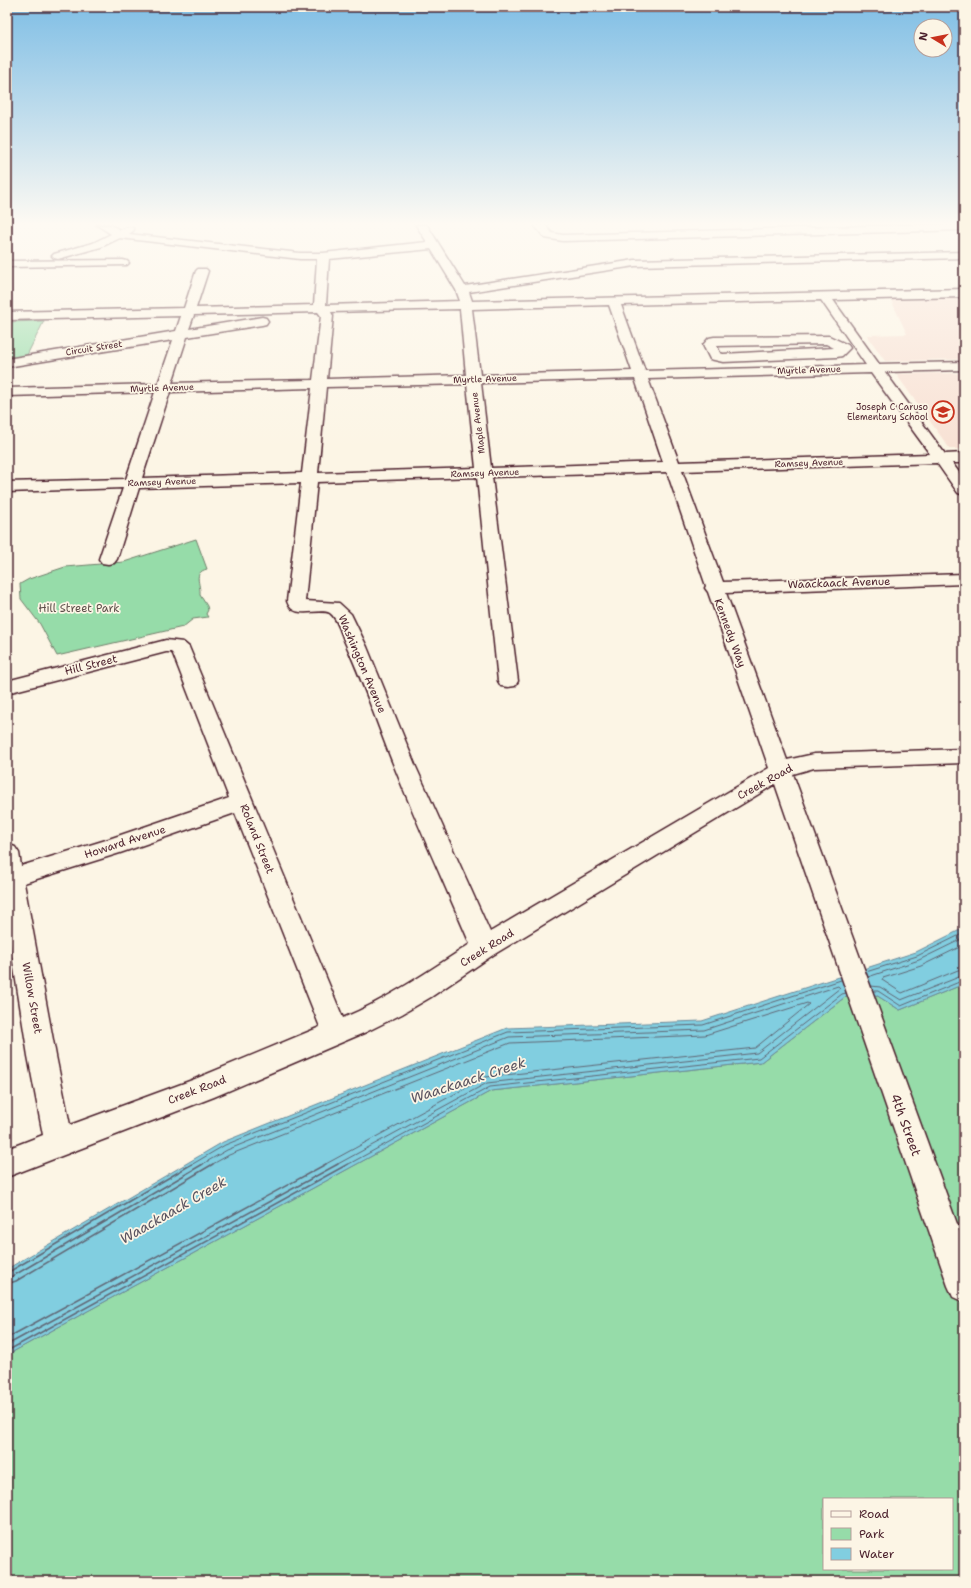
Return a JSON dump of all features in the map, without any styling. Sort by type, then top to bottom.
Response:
[{"type":"street","points":[[108,559],[193,299]]},
{"type":"street","name":"Washington Avenue","points":[[320,299],[320,305],[327,316],[296,601],[297,604],[303,607],[333,607],[342,614],[357,647],[405,767],[484,948]]},
{"type":"street","name":"Maple Avenue","points":[[466,299],[466,315],[473,379],[508,681]]},
{"type":"street","points":[[7,316],[322,310],[736,299]]},
{"type":"street","points":[[826,299],[964,490]]},
{"type":"street","name":"Kennedy Way","points":[[614,302],[848,964]]},
{"type":"street","name":"Circuit Street","points":[[7,362],[182,335],[322,310]]},
{"type":"street","points":[[840,351],[829,340],[714,341],[710,344],[715,356],[723,358],[840,351],[861,348]]},
{"type":"street","name":"Myrtle Avenue","points":[[7,392],[964,366]]},
{"type":"street","name":"Ramsey Avenue","points":[[7,487],[964,458]]},
{"type":"street","name":"Waackaack Avenue","points":[[714,588],[964,579]]},
{"type":"street","name":"Hill Street","points":[[7,687],[166,646],[176,646]]},
{"type":"street","name":"Roland Street","points":[[176,646],[182,651],[336,1033]]},
{"type":"street","name":"Creek Road","points":[[7,1163],[204,1088],[357,1024],[398,1003],[484,948],[780,771],[797,764],[814,761],[964,756]]},
{"type":"street","name":"Howard Avenue","points":[[9,879],[112,847],[242,802]]},
{"type":"street","name":"Willow Street","points":[[7,853],[9,879],[59,1142]]},
{"type":"street","name":"4th Street","points":[[848,964],[964,1286]]},
{"type":"shaded area","points":[[964,299],[964,359],[885,361],[867,335],[907,334],[891,300]]},
{"type":"shaded area","name":"Joseph C Caruso Elementary School","points":[[964,373],[964,449],[950,449],[896,374]]},
{"type":"green space","points":[[44,321],[27,355],[7,358],[7,322]]},
{"type":"green space","name":"Hill Street Park","points":[[196,539],[207,569],[200,573],[198,579],[200,595],[207,606],[208,610],[206,614],[208,617],[193,619],[183,627],[57,656],[40,624],[21,599],[20,584],[29,579],[65,567],[124,562]]},
{"type":"green space","points":[[964,984],[964,1581],[7,1581],[7,1355],[491,1091],[761,1062],[845,997],[876,995],[900,1010]]},
{"type":"water","name":"Waackaack Creek","points":[[964,928],[964,984],[900,1010],[876,995],[845,997],[761,1062],[491,1091],[7,1355],[7,1269],[223,1142],[507,1028],[702,1021],[916,952]]},
{"type":"place","name":"Joseph C Caruso Elementary School","points":[[943,412]]}]
